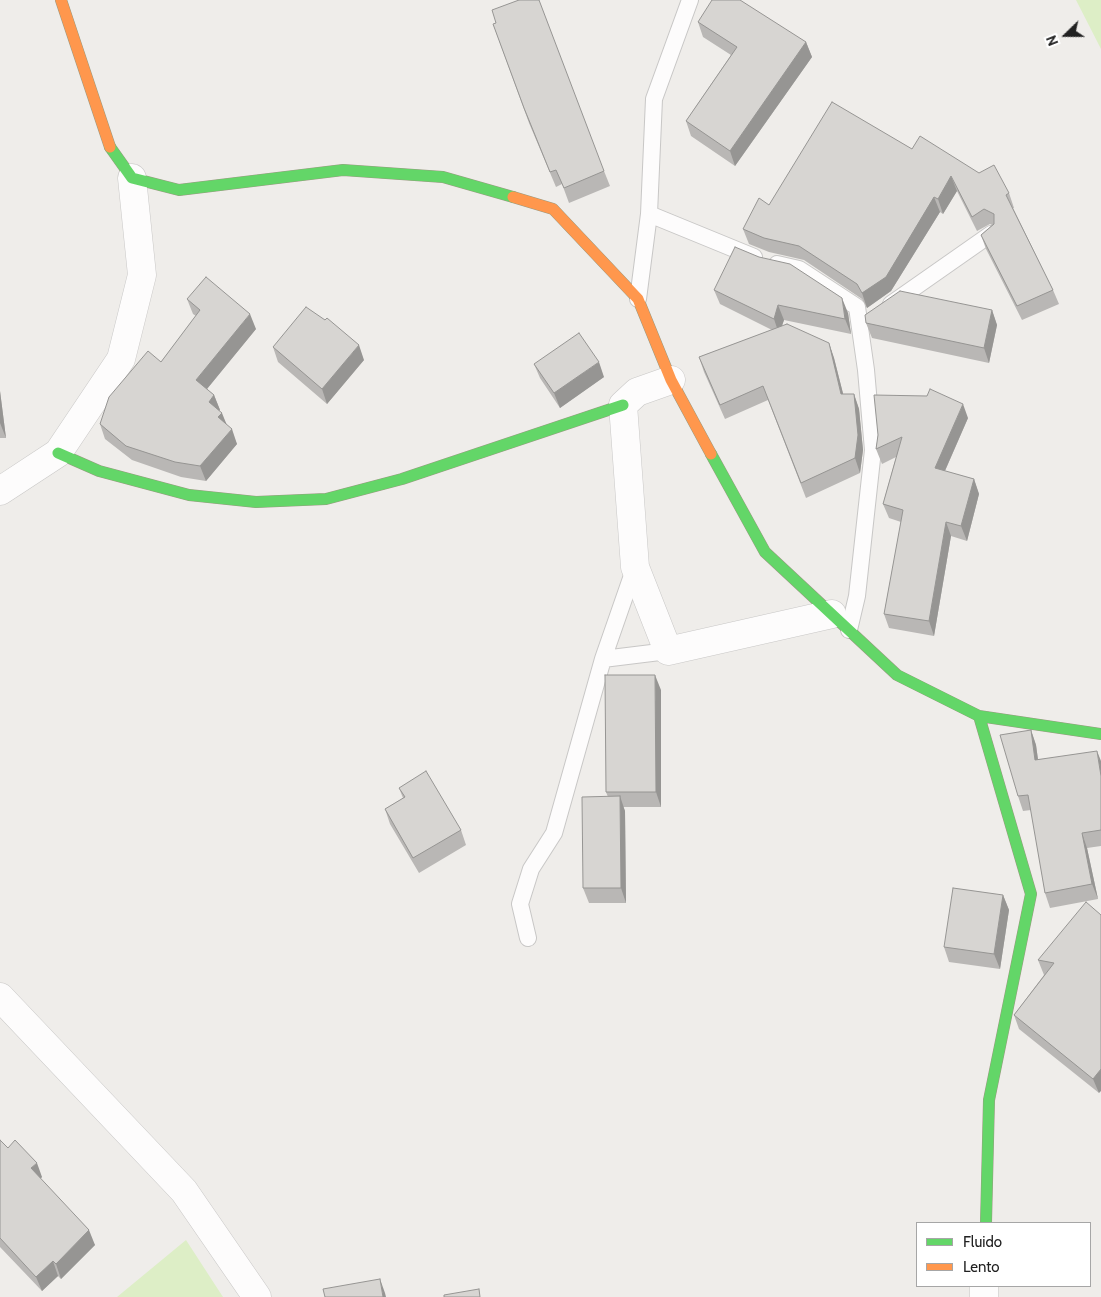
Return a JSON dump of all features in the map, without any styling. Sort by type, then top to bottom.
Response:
[{"type":"street","points":[[0,491],[58,453],[121,359],[142,275],[132,178],[110,148],[61,0]]},
{"type":"street","points":[[132,178],[180,190],[343,170],[443,177],[553,209],[638,299],[671,380],[764,552],[897,675],[979,716],[1101,734]]},
{"type":"street","points":[[58,453],[100,471],[189,495],[256,502],[326,499],[402,479],[623,405],[637,392],[671,380]]},
{"type":"street","points":[[623,405],[635,567],[668,651],[840,622]]},
{"type":"street","points":[[979,716],[1031,894],[989,1100],[986,1222]]},
{"type":"street","points":[[0,997],[184,1191],[257,1297]]},
{"type":"lane","points":[[638,299],[649,214],[654,99],[690,0]]},
{"type":"lane","points":[[649,214],[766,262],[799,269],[857,307],[873,450],[857,596],[840,622]]},
{"type":"lane","points":[[860,325],[991,234]]},
{"type":"lane","points":[[528,938],[520,904],[531,869],[554,833],[603,659],[635,567]]},
{"type":"lane","points":[[603,659],[668,651]]},
{"type":"green space","points":[[1076,0],[1101,0],[1101,49]]},
{"type":"green space","points":[[186,1240],[223,1297],[117,1297]]},
{"type":"building","points":[[519,0],[539,0],[604,171],[564,188],[556,170],[550,172],[493,24],[496,23],[492,10]]},
{"type":"building","points":[[712,0],[740,0],[806,42],[730,151],[686,121],[737,47],[698,22]]},
{"type":"building","points":[[832,102],[912,149],[920,136],[979,173],[994,165],[1009,193],[1006,195],[1053,290],[1017,306],[981,235],[994,224],[994,214],[984,209],[972,217],[951,176],[938,199],[934,197],[886,277],[862,293],[857,284],[799,246],[764,238],[743,229],[759,198],[769,205]]},
{"type":"building","points":[[735,247],[759,257],[790,264],[842,298],[845,319],[778,305],[774,319],[714,290]]},
{"type":"building","points":[[206,277],[250,314],[196,380],[214,395],[209,402],[222,413],[218,417],[232,429],[200,466],[175,462],[126,446],[100,424],[109,397],[148,351],[161,362],[200,310],[187,299]]},
{"type":"building","points":[[900,291],[992,310],[984,348],[866,323],[865,315]]},
{"type":"building","points":[[306,307],[325,320],[327,318],[359,345],[322,389],[273,347]]},
{"type":"building","points":[[787,324],[829,343],[841,394],[854,394],[858,435],[855,458],[801,483],[763,386],[720,405],[699,357]]},
{"type":"building","points":[[579,333],[599,362],[554,393],[534,364]]},
{"type":"building","points":[[930,389],[963,404],[935,468],[974,479],[961,526],[946,522],[929,621],[884,614],[903,510],[883,504],[902,437],[876,449],[878,435],[874,395],[927,396]]},
{"type":"building","points":[[605,675],[655,675],[656,792],[606,792]]},
{"type":"building","points":[[1031,730],[1035,760],[1097,751],[1101,776],[1101,830],[1082,833],[1092,884],[1045,893],[1028,795],[1018,796],[1000,735]]},
{"type":"building","points":[[426,771],[461,830],[413,858],[385,809],[405,797],[399,788]]},
{"type":"building","points":[[620,796],[621,888],[583,888],[582,797]]},
{"type":"building","points":[[953,888],[1003,895],[994,954],[944,947]]},
{"type":"building","points":[[1086,902],[1101,915],[1101,1069],[1093,1079],[1014,1015],[1054,963],[1038,960]]},
{"type":"building","points":[[0,1140],[8,1148],[15,1140],[37,1163],[31,1168],[89,1230],[56,1264],[53,1261],[36,1277],[0,1238]]},
{"type":"building","points":[[380,1279],[383,1297],[325,1297],[323,1289]]},
{"type":"building","points":[[479,1289],[480,1297],[444,1297],[444,1295]]},
{"type":"traffic: fast","points":[[110,147],[132,178],[179,190],[343,170],[443,177],[513,197]]},
{"type":"traffic: fast","points":[[58,453],[99,471],[189,495],[256,502],[326,499],[402,479],[623,405]]},
{"type":"traffic: fast","points":[[711,454],[765,552],[897,675],[979,716],[1101,734]]},
{"type":"traffic: fast","points":[[979,716],[1031,894],[989,1100],[986,1222]]},
{"type":"traffic: slow","points":[[61,0],[110,147]]},
{"type":"traffic: slow","points":[[513,197],[553,209],[638,299],[671,380],[711,454]]}]
